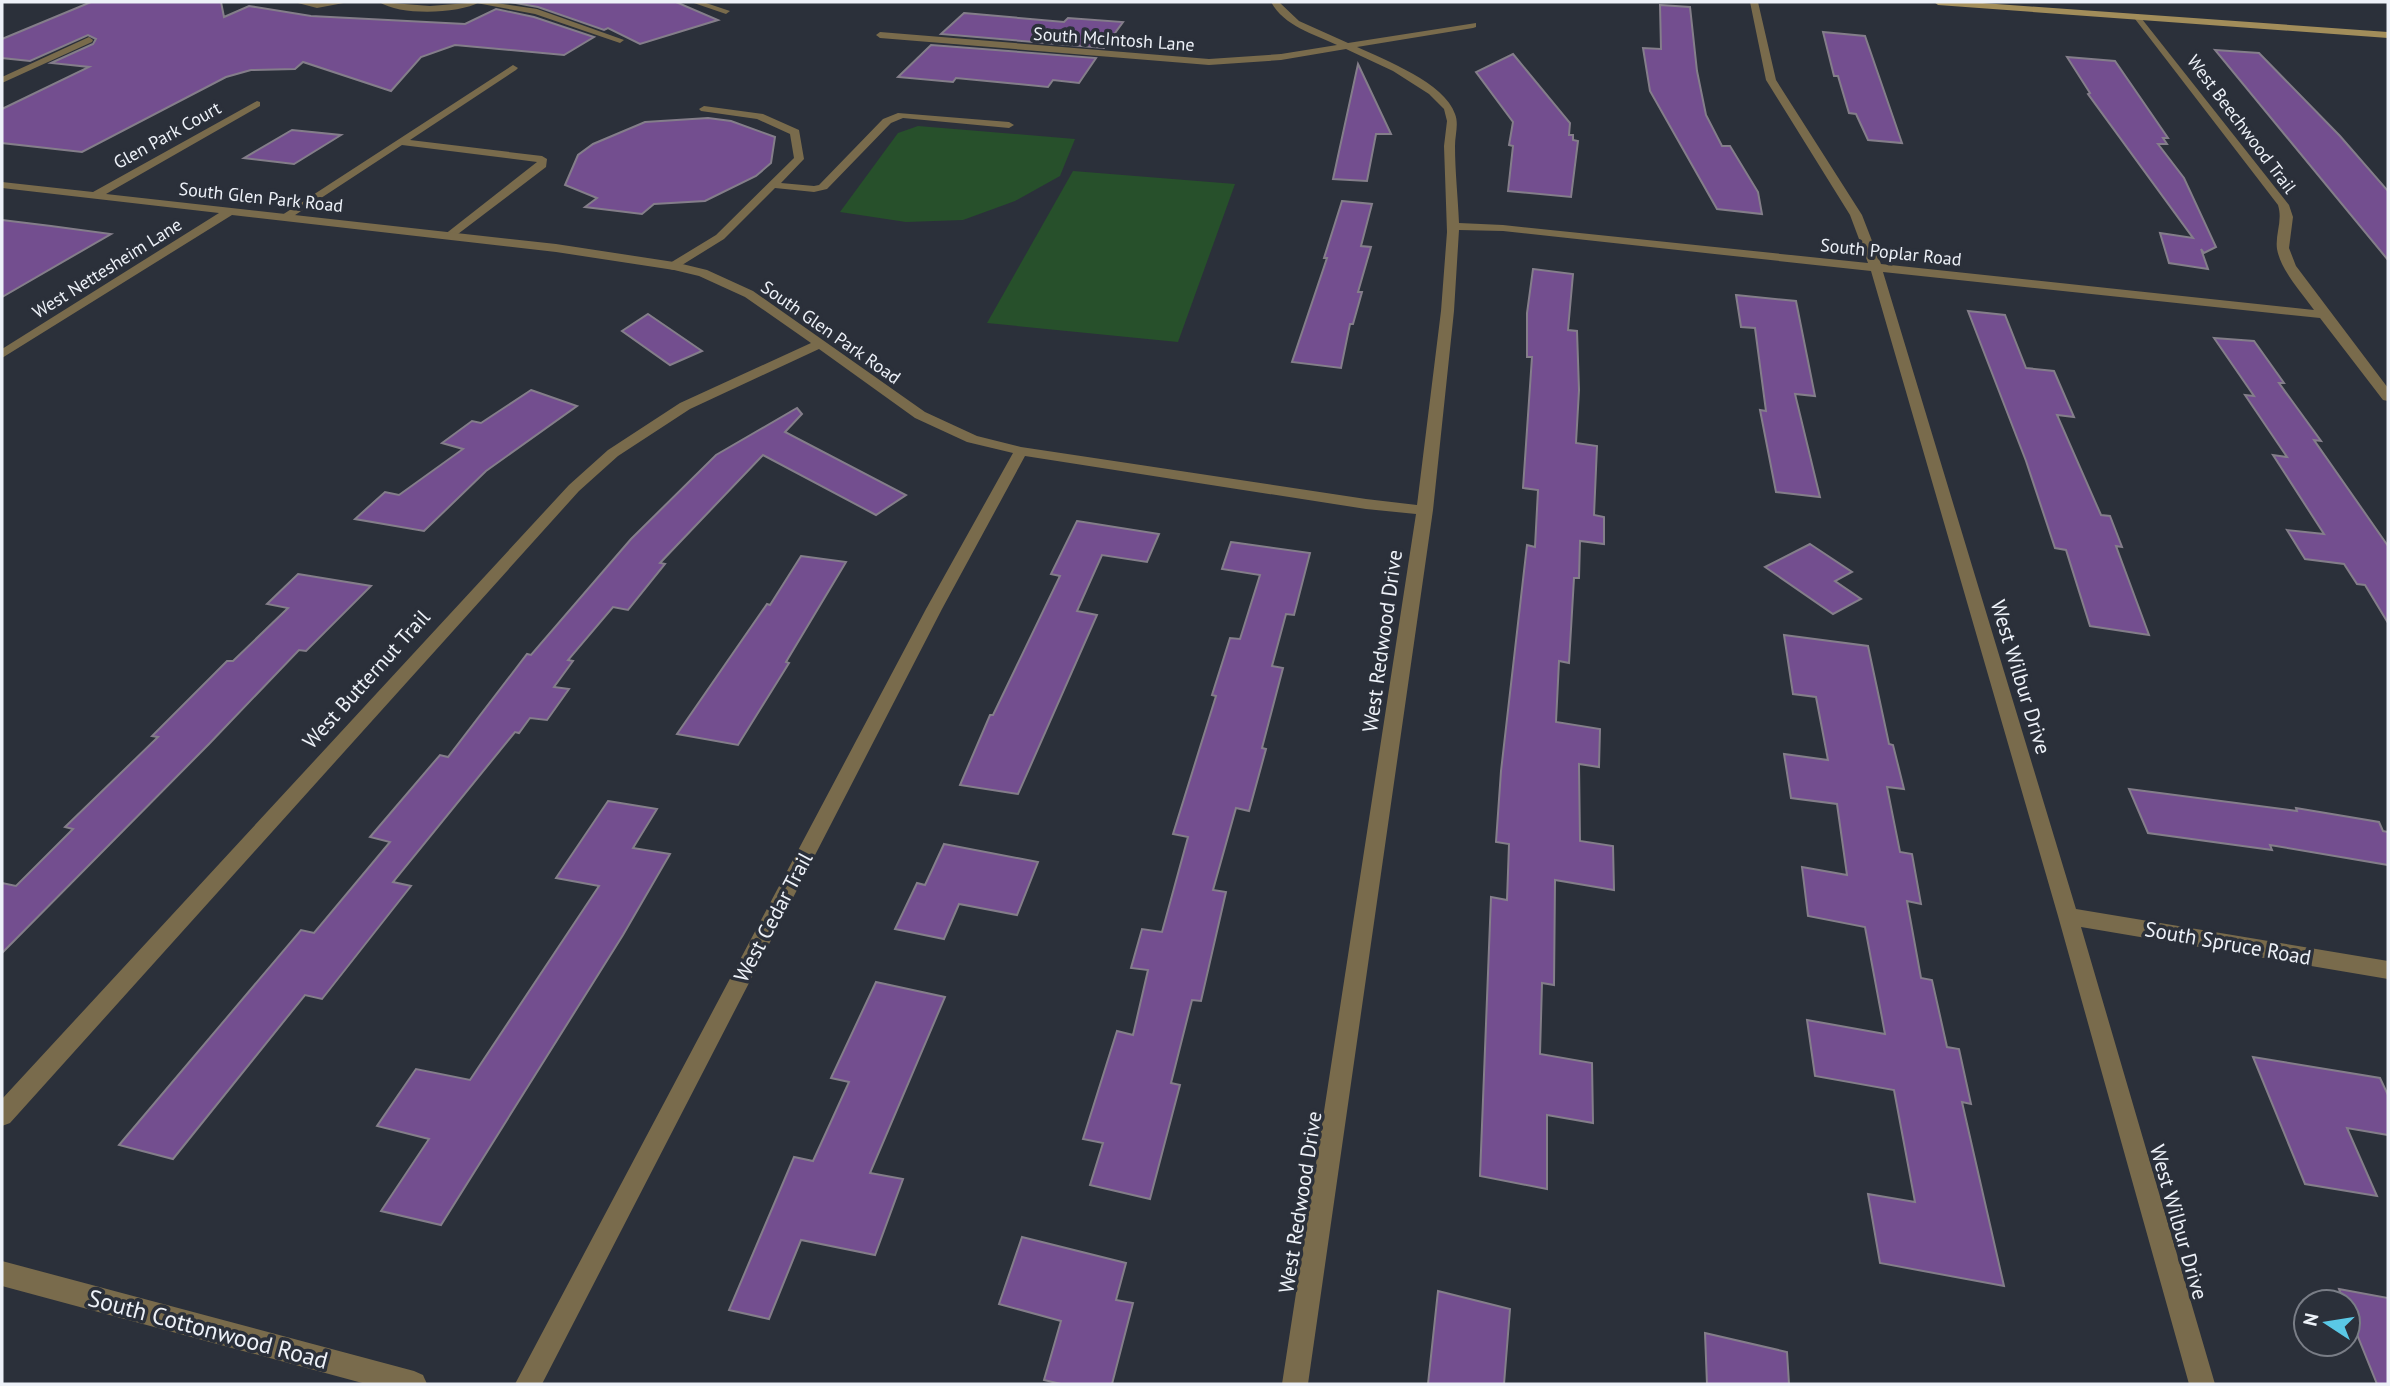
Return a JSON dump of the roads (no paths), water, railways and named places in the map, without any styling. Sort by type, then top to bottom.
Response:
[{"type":"street","points":[[298,2],[317,5],[345,2]]},
{"type":"street","points":[[383,2],[429,8],[455,7],[476,2],[537,12],[620,40]]},
{"type":"street","points":[[695,2],[726,11]]},
{"type":"street","name":"West Redwood Drive","points":[[1275,2],[1279,9],[1296,23],[1427,87],[1450,111],[1453,127],[1449,150],[1454,226],[1425,510],[1295,1384]]},
{"type":"street","name":"West Wilbur Drive","points":[[1754,2],[1771,80],[1791,118],[1856,215],[1876,268],[2068,916],[2202,1384]]},
{"type":"street","points":[[1938,2],[2388,35]]},
{"type":"street","name":"West Beechwood Trail","points":[[2138,17],[2283,205],[2287,217],[2283,248],[2290,266],[2324,315],[2388,397]]},
{"type":"street","name":"South McIntosh Lane","points":[[880,35],[1180,61],[1246,60],[1345,47],[1473,25]]},
{"type":"street","points":[[2,80],[89,40]]},
{"type":"street","points":[[285,217],[513,68]]},
{"type":"street","name":"Glen Park Court","points":[[94,196],[257,104]]},
{"type":"street","points":[[674,266],[720,237],[799,159],[795,132],[759,116],[704,109]]},
{"type":"street","points":[[773,185],[814,189],[823,187],[887,121],[902,115],[1009,125]]},
{"type":"street","points":[[400,142],[542,159],[542,165],[450,235]]},
{"type":"street","name":"South Glen Park Road","points":[[2,185],[450,235],[631,257],[674,266],[703,273],[750,295],[920,415],[972,439],[1021,452],[1366,504],[1425,510]]},
{"type":"street","name":"West Nettesheim Lane","points":[[2,354],[230,211]]},
{"type":"street","name":"South Poplar Road","points":[[1454,226],[1503,228],[2324,315]]},
{"type":"street","name":"West Butternut Trail","points":[[2,1115],[474,594],[574,488],[643,431],[685,406],[820,344]]},
{"type":"street","name":"West Cedar Trail","points":[[528,1384],[934,610],[1021,452]]},
{"type":"street","name":"South Spruce Road","points":[[2068,916],[2388,970]]},
{"type":"street","name":"South Cottonwood Road","points":[[2,1273],[414,1384]]}]
